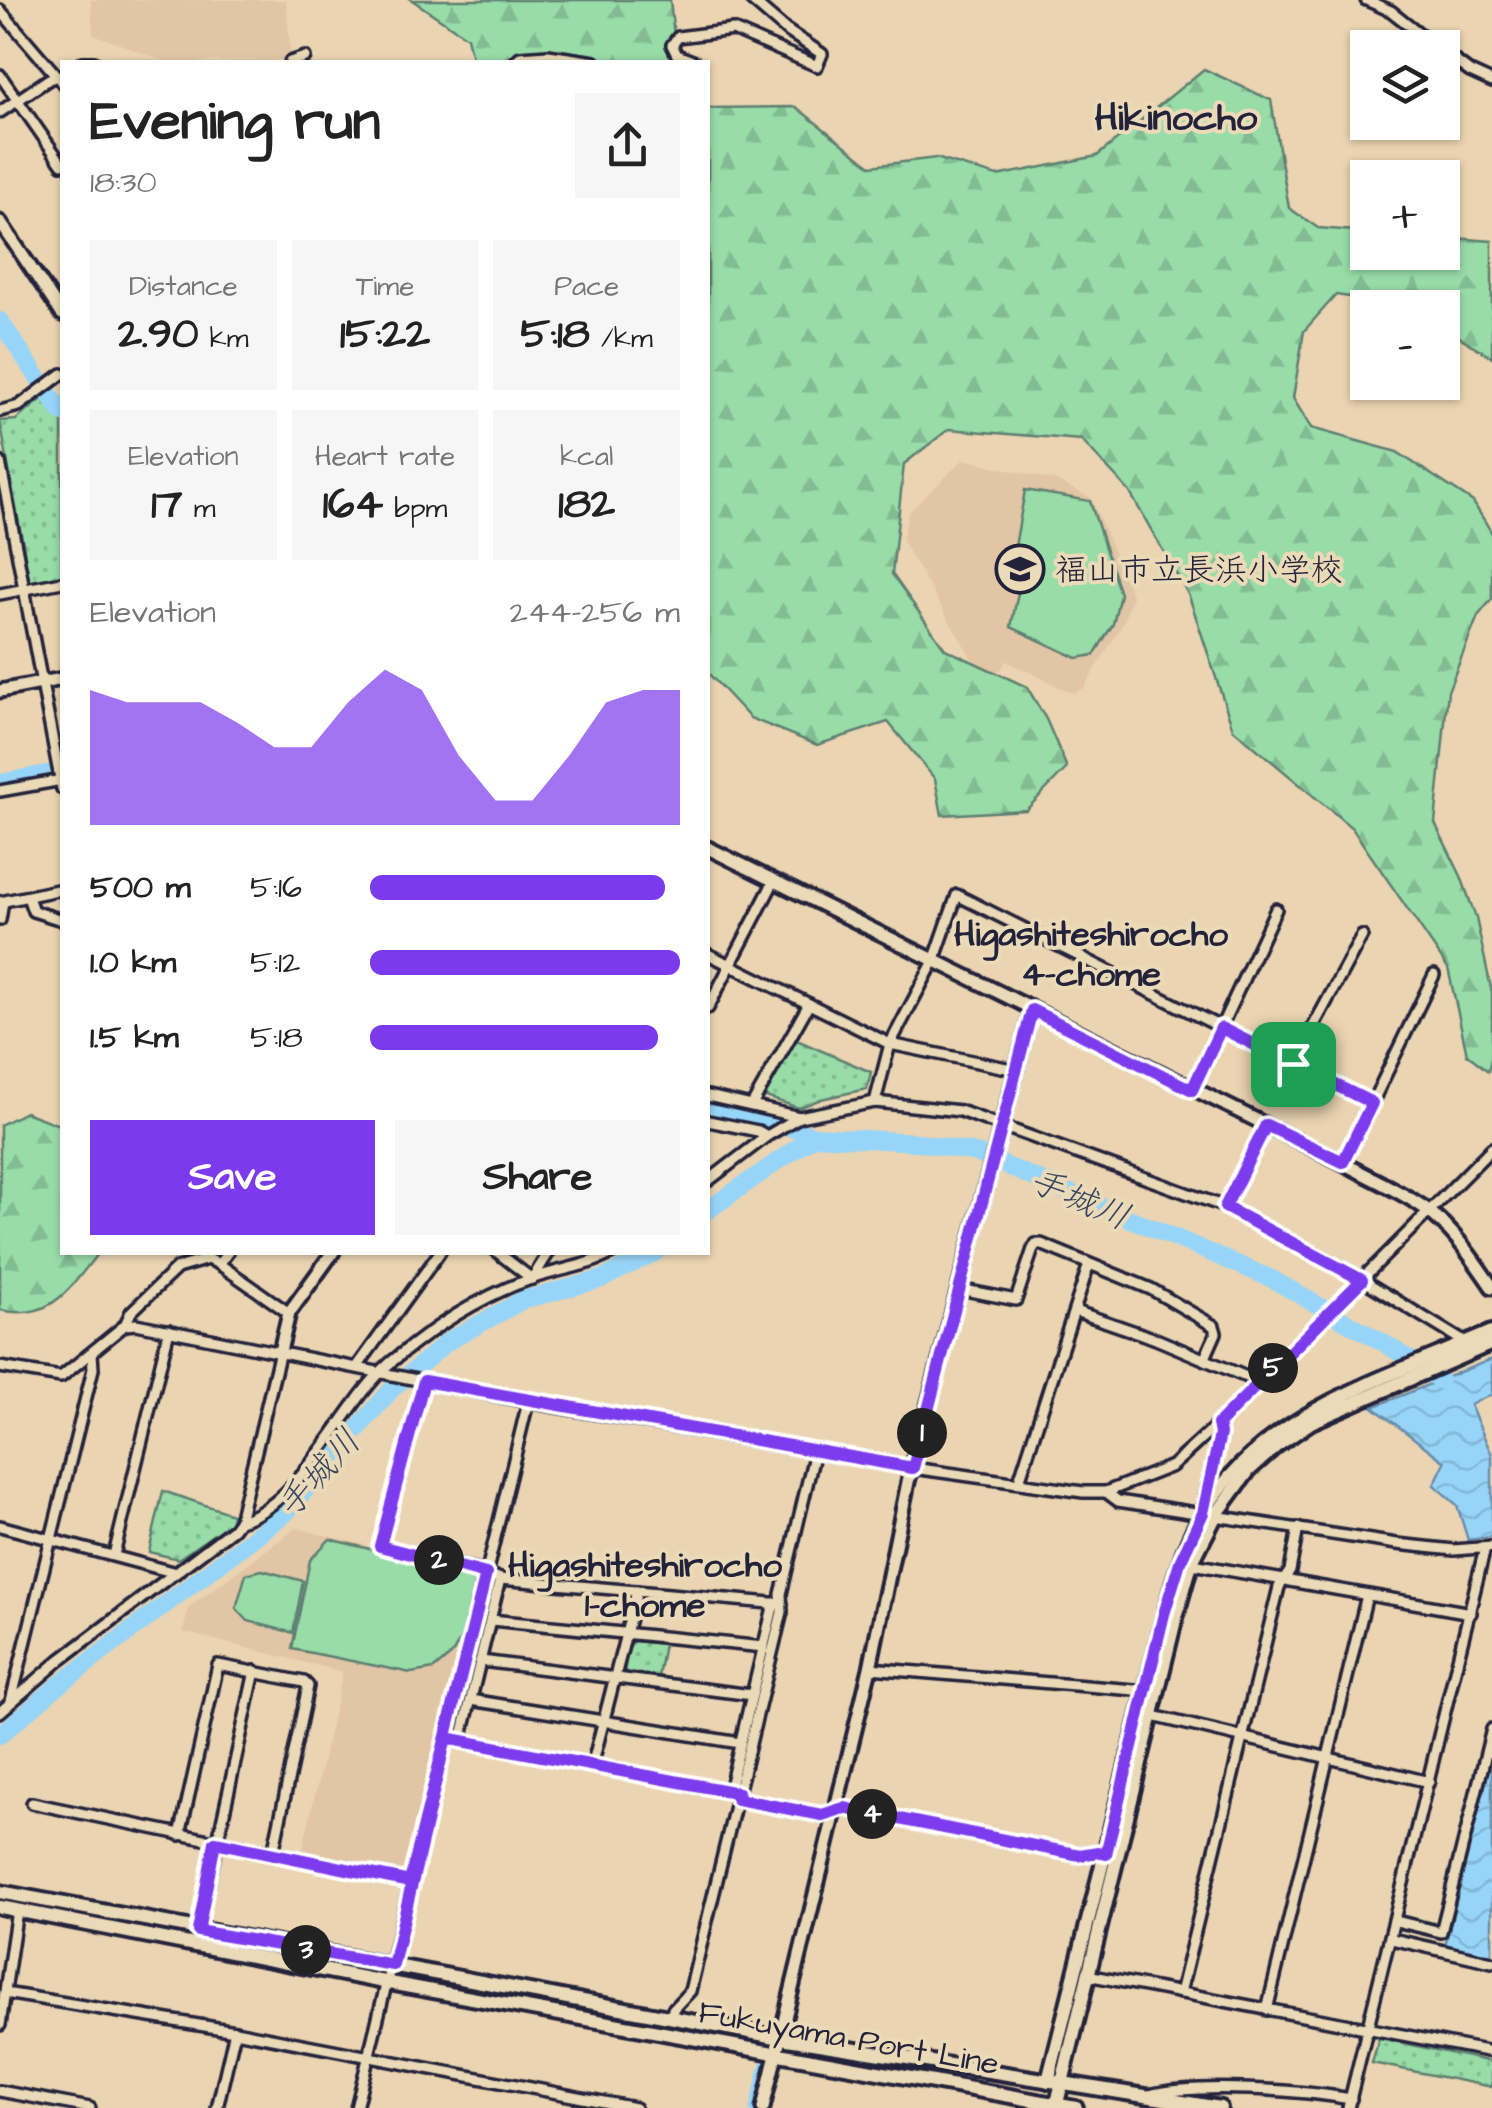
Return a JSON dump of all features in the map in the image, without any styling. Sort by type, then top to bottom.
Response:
[{"type":"main road","points":[[1082,1973],[1106,1854],[1147,1714],[1146,1691],[1185,1563],[1233,1473],[1267,1439],[1304,1415],[1355,1397],[1492,1332]]},
{"type":"main road","points":[[1465,1347],[1492,1344]]},
{"type":"main road","points":[[1049,2105],[1185,1563]]},
{"type":"main road","name":"Fukuyama Port Line","points":[[0,1892],[781,2038],[1220,2108]]},
{"type":"main road","name":"Fukuyama Port Line","points":[[0,1907],[389,1983],[1076,2108]]},
{"type":"street","points":[[689,60],[677,55],[672,45],[678,38],[732,30],[817,66],[822,54],[751,0]]},
{"type":"street","points":[[1366,0],[1415,30]]},
{"type":"street","points":[[0,10],[60,76]]},
{"type":"street","points":[[517,60],[548,55],[582,60]]},
{"type":"street","points":[[296,60],[305,57]]},
{"type":"street","points":[[1460,64],[1492,82]]},
{"type":"street","points":[[0,76],[60,161]]},
{"type":"street","points":[[0,112],[60,78]]},
{"type":"street","points":[[0,222],[60,311]]},
{"type":"street","points":[[0,411],[19,406],[60,375]]},
{"type":"street","points":[[0,462],[60,773]]},
{"type":"street","points":[[0,594],[60,582]]},
{"type":"street","points":[[0,691],[60,679]]},
{"type":"street","points":[[0,792],[60,778]]},
{"type":"street","points":[[710,849],[1343,1162],[1429,1212],[1462,1243],[1492,1286]]},
{"type":"street","points":[[710,1004],[774,881]]},
{"type":"street","points":[[0,920],[2,902],[60,889]]},
{"type":"street","points":[[875,1102],[890,1044],[934,961],[957,895],[1372,1103]]},
{"type":"street","points":[[28,896],[33,911],[60,919]]},
{"type":"street","points":[[1192,1090],[1276,909]]},
{"type":"street","points":[[1293,1064],[1362,936]]},
{"type":"street","points":[[710,955],[890,1044],[1016,1070]]},
{"type":"street","points":[[1343,1162],[1434,975]]},
{"type":"street","points":[[752,1105],[808,1004]]},
{"type":"street","points":[[763,2108],[870,1668],[913,1468],[1032,1010]]},
{"type":"street","points":[[710,1096],[798,1118]]},
{"type":"street","points":[[710,1180],[798,1118],[875,1102],[960,1112],[1225,1207],[1360,1282],[1465,1347]]},
{"type":"street","points":[[710,1121],[771,1134]]},
{"type":"street","points":[[1225,1207],[1266,1125]]},
{"type":"street","points":[[125,1325],[280,1351],[528,1402],[913,1468],[1106,1492],[1172,1466],[1492,1148]]},
{"type":"street","points":[[959,1289],[1016,1300],[1036,1244],[1151,1289],[1214,1326],[1216,1333],[1205,1358]]},
{"type":"street","points":[[219,1264],[226,1255]]},
{"type":"street","points":[[0,1712],[60,1660],[234,1529],[289,1313],[332,1255]]},
{"type":"street","points":[[357,1367],[438,1255]]},
{"type":"street","points":[[501,1255],[532,1278]]},
{"type":"street","points":[[532,1278],[546,1255]]},
{"type":"street","points":[[239,1520],[257,1514],[289,1487],[384,1372],[471,1307],[532,1278],[605,1255]]},
{"type":"street","points":[[0,1367],[60,1378],[125,1325],[131,1312],[177,1268],[208,1259],[289,1313]]},
{"type":"street","points":[[1020,1481],[1089,1264]]},
{"type":"street","points":[[1075,1311],[1205,1358],[1258,1382]]},
{"type":"street","points":[[114,1555],[168,1330]]},
{"type":"street","points":[[10,1704],[93,1369],[92,1353]]},
{"type":"street","points":[[421,1380],[380,1546],[500,1579],[778,1603]]},
{"type":"street","points":[[356,2108],[528,1402]]},
{"type":"street","points":[[1209,1514],[1218,1424]]},
{"type":"street","points":[[735,1795],[740,1743],[815,1450]]},
{"type":"street","points":[[1106,1492],[1118,1501],[1397,1544],[1454,1550],[1489,1547],[1350,2104],[1321,2094],[1210,2090],[1142,2097]]},
{"type":"street","points":[[0,1526],[176,1572]]},
{"type":"street","points":[[1180,1993],[1278,1587],[1290,1571],[1298,1528]]},
{"type":"street","points":[[1185,1563],[1472,1613]]},
{"type":"street","points":[[461,1740],[500,1579]]},
{"type":"street","points":[[592,1766],[637,1591]]},
{"type":"street","points":[[1266,2010],[1367,1595]]},
{"type":"street","points":[[672,2018],[677,2004],[690,1991],[778,1603]]},
{"type":"street","points":[[491,1620],[764,1647]]},
{"type":"street","points":[[481,1661],[752,1696]]},
{"type":"street","points":[[180,1834],[218,1665],[255,1670],[308,1686],[273,1854]]},
{"type":"street","points":[[870,1668],[1146,1691]]},
{"type":"street","points":[[198,1931],[255,1670]]},
{"type":"street","points":[[470,1700],[740,1743]]},
{"type":"street","points":[[1147,1714],[1429,1782]]},
{"type":"street","points":[[1396,1920],[1441,1932],[1492,1729]]},
{"type":"street","points":[[446,1738],[822,1815],[844,1808],[1080,1855],[1106,1854]]},
{"type":"street","points":[[32,1803],[410,1882]]},
{"type":"street","points":[[0,2025],[18,1910]]},
{"type":"street","points":[[1392,1939],[1492,1962]]},
{"type":"street","points":[[1082,1973],[1492,2052]]},
{"type":"street","points":[[4,1992],[635,2108]]},
{"type":"street","points":[[218,2108],[235,2032]]},
{"type":"street","points":[[0,2091],[90,2108]]},
{"type":"shaded area","points":[[91,0],[286,0],[291,59],[162,60],[93,34]]},
{"type":"shaded area","name":"福山市立長浜小学校","points":[[964,459],[1057,481],[1091,498],[1132,596],[1122,625],[1084,688],[1072,693],[1006,661],[999,673],[977,667],[902,541],[908,513]]},
{"type":"shaded area","points":[[296,1528],[478,1574],[405,1875],[302,1852],[343,1672],[183,1632],[189,1607]]},
{"type":"green space","points":[[412,0],[670,0],[677,60],[473,60],[467,37]]},
{"type":"green space","points":[[1204,69],[1271,100],[1289,208],[1318,228],[1350,231],[1350,270],[1460,270],[1460,238],[1492,241],[1492,357],[1460,337],[1460,290],[1350,290],[1350,297],[1336,295],[1304,331],[1293,398],[1311,428],[1397,452],[1473,502],[1492,533],[1492,599],[1478,616],[1448,691],[1435,823],[1476,918],[1492,993],[1492,1055],[1488,1071],[1467,1054],[1448,968],[1352,828],[1233,729],[1189,596],[1129,491],[1081,440],[949,429],[904,464],[892,574],[945,649],[1027,687],[1067,768],[1026,810],[942,815],[935,779],[888,722],[817,745],[750,718],[710,675],[710,108],[796,107],[871,166],[936,158],[997,176],[1097,156]]},
{"type":"green space","points":[[46,396],[60,418],[60,576],[30,583],[0,421],[16,420]]},
{"type":"green space","points":[[1025,490],[1090,501],[1120,594],[1113,624],[1094,655],[1077,658],[1011,627],[1020,583],[1009,581]]},
{"type":"green space","points":[[792,1038],[871,1072],[867,1089],[799,1108],[763,1096]]},
{"type":"green space","points":[[25,1112],[60,1125],[60,1255],[96,1255],[58,1299],[33,1311],[0,1310],[0,1125]]},
{"type":"green space","points":[[163,1491],[232,1514],[230,1523],[178,1559],[149,1552]]},
{"type":"green space","points":[[330,1539],[476,1576],[462,1637],[452,1654],[434,1669],[411,1673],[292,1649],[310,1560]]},
{"type":"green space","points":[[262,1570],[303,1581],[293,1633],[248,1621],[236,1608],[246,1574]]},
{"type":"green space","points":[[634,1641],[664,1644],[658,1677],[626,1674],[625,1656]]},
{"type":"green space","points":[[1379,2038],[1492,2062],[1492,2087],[1372,2063]]},
{"type":"water","points":[[1492,1359],[1492,1394],[1470,1405],[1492,1455],[1492,1537],[1468,1540],[1457,1505],[1434,1485],[1445,1462],[1373,1407]]},
{"type":"water","points":[[1492,1757],[1492,1957],[1445,1946]]},
{"type":"waterway","points":[[0,321],[60,410]]},
{"type":"waterway","points":[[0,783],[60,771]]},
{"type":"waterway","name":"手城川","points":[[710,1108],[770,1120],[814,1136],[917,1142],[976,1153],[1272,1279],[1440,1380]]},
{"type":"waterway","name":"手城川","points":[[710,1209],[814,1136]]},
{"type":"waterway","name":"手城川","points":[[0,1735],[54,1689],[286,1513],[391,1390],[447,1342],[523,1300],[602,1279],[650,1255]]},
{"type":"waterway","points":[[755,2108],[766,2064]]},
{"type":"place","name":"福山市立長浜小学校","points":[[1020,569]]},
{"type":"district","name":"Hikinocho","points":[[1176,117]]},
{"type":"district","name":"Higashiteshirocho 4-chome","points":[[1091,953]]},
{"type":"district","name":"Higashiteshirocho 1-chome","points":[[645,1584]]},
{"type":"route","points":[[1032,1010],[1192,1090],[1221,1028],[1293,1064],[1372,1103],[1343,1162],[1266,1125],[1225,1207],[1362,1280],[1218,1424],[1220,1434],[1203,1513],[1180,1562],[1164,1614],[1106,1854],[1080,1855],[844,1808],[822,1815],[737,1799],[738,1793],[446,1738],[393,1965],[198,1931],[215,1842],[410,1882],[486,1574],[380,1546],[424,1381],[913,1468],[1032,1010]]}]
